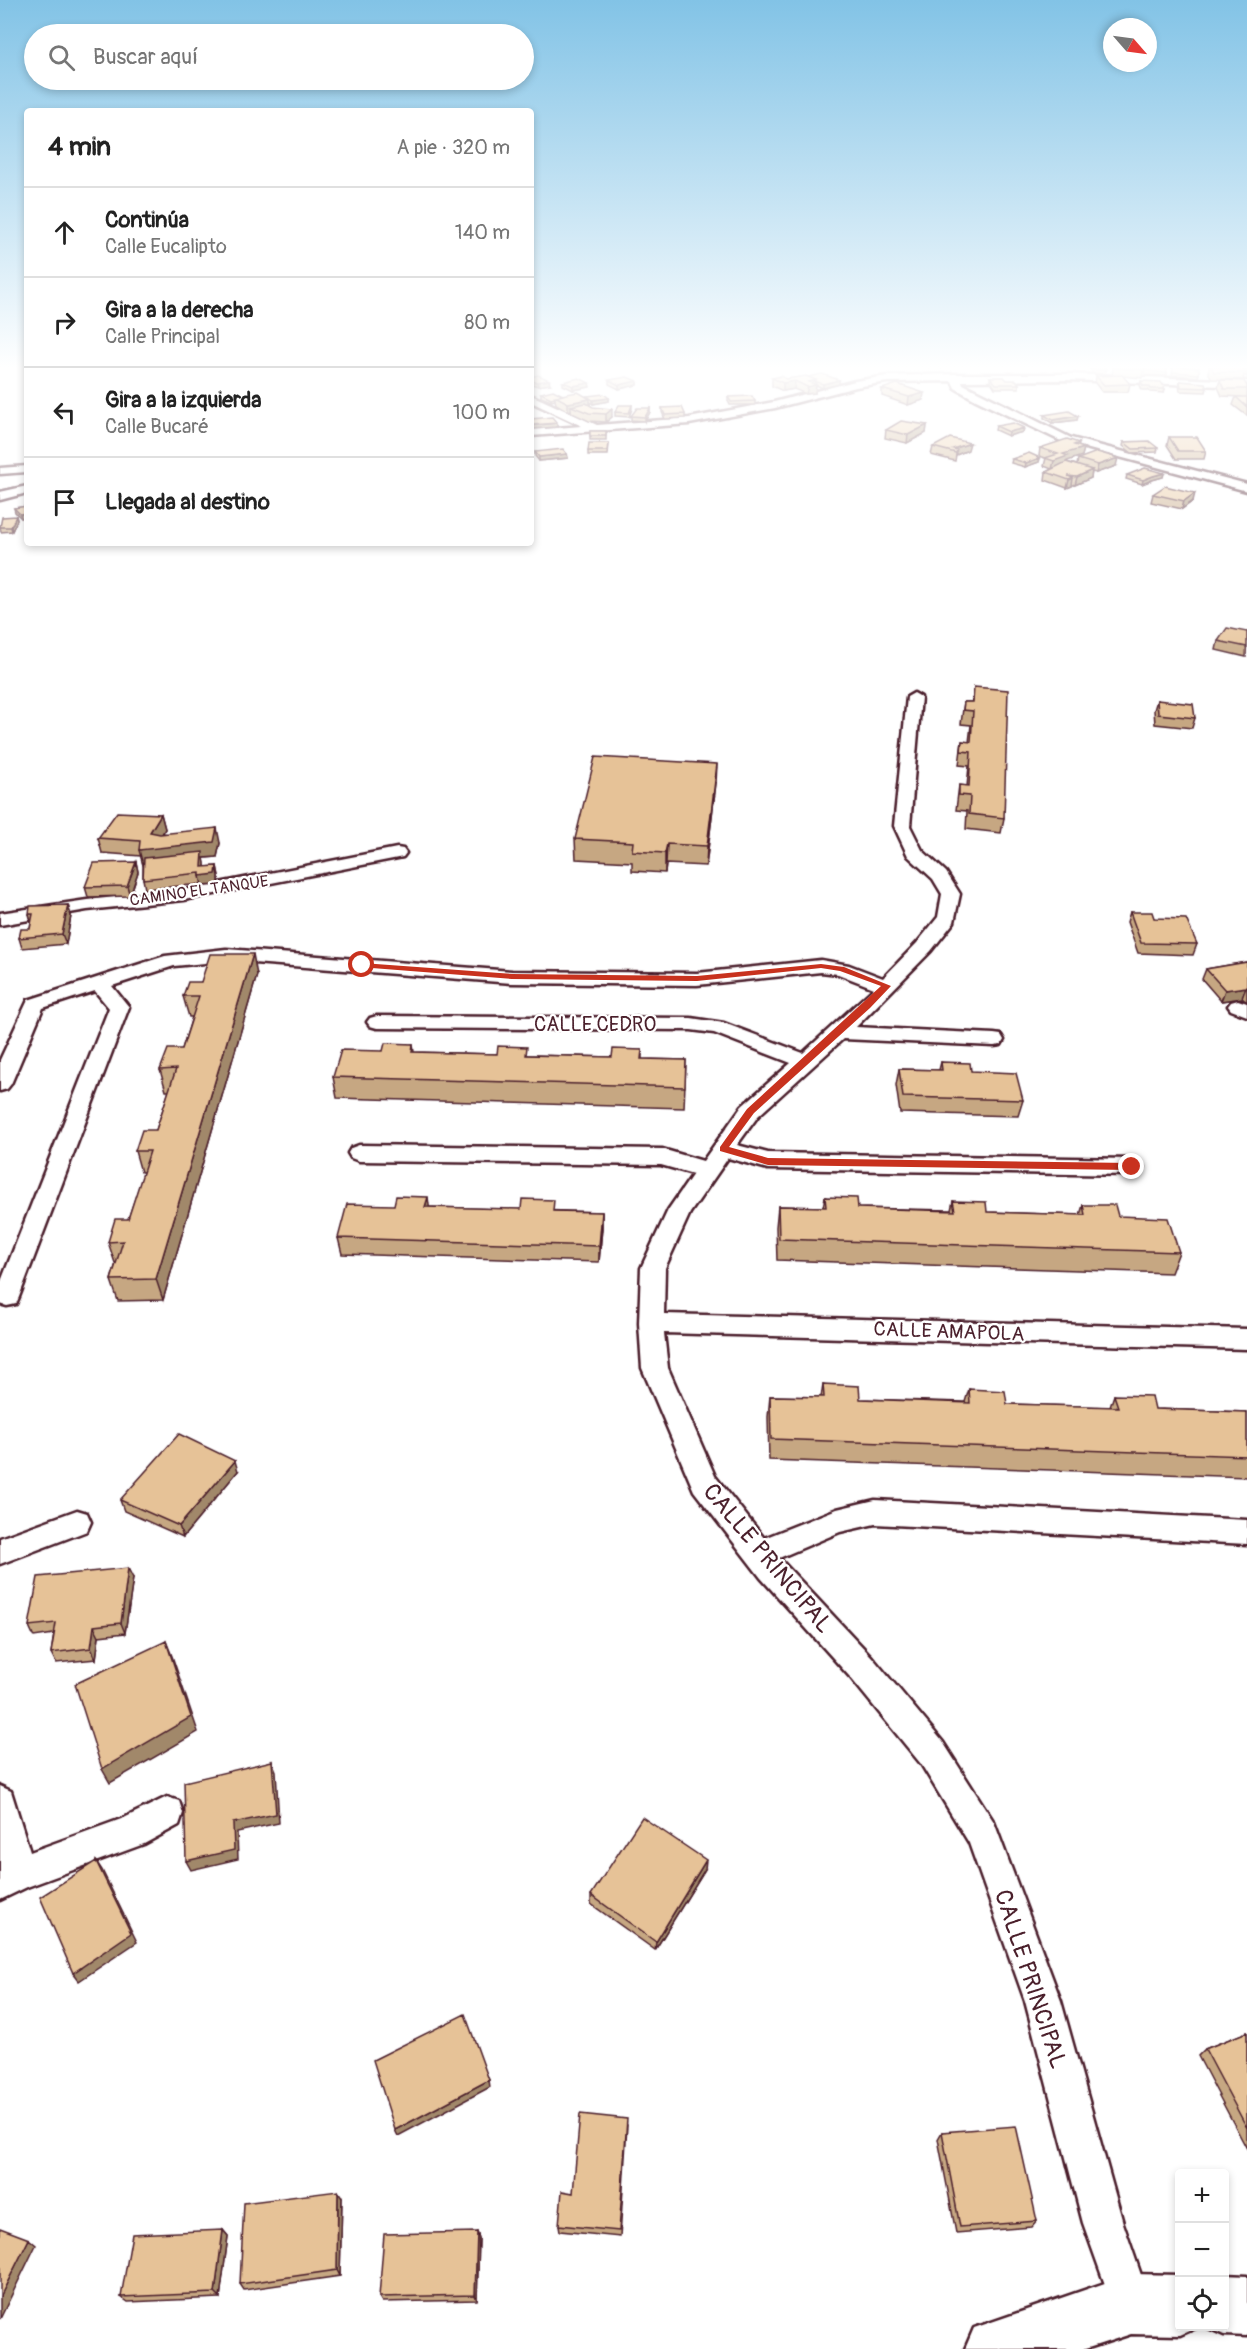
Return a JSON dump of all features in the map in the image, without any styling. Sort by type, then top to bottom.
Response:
[{"type":"street","points":[[1193,474],[1247,488]]},
{"type":"street","points":[[0,496],[24,490]]},
{"type":"street","name":"CALLE PRINCIPAL","points":[[915,697],[902,826],[914,852],[940,876],[951,894],[947,918],[924,947],[886,986],[750,1111],[680,1210],[653,1268],[651,1323],[655,1368],[704,1483],[759,1553],[861,1667],[932,1753],[982,1834],[1043,2001],[1103,2223],[1155,2305]]},
{"type":"street","name":"CAMINO EL TANQUE","points":[[0,919],[87,905],[184,895],[396,853]]},
{"type":"street","points":[[0,1084],[35,1004],[172,960],[226,955],[512,977],[697,979],[821,966],[842,969],[886,986]]},
{"type":"street","points":[[7,1297],[119,1007],[99,983]]},
{"type":"street","name":"CALLE CEDRO","points":[[377,1022],[691,1024],[717,1027],[805,1061]]},
{"type":"street","points":[[838,1032],[994,1040]]},
{"type":"street","points":[[359,1154],[662,1157],[716,1160],[1132,1167]]},
{"type":"street","name":"CALLE AMAPOLA","points":[[651,1323],[1247,1339]]},
{"type":"street","points":[[759,1553],[837,1521],[875,1512],[1247,1532]]},
{"type":"street","points":[[0,1551],[77,1522]]},
{"type":"street","points":[[0,1802],[10,1878],[132,1832],[167,1813]]},
{"type":"street","points":[[995,2349],[1155,2305]]},
{"type":"street","points":[[1229,2305],[1247,2306]]},
{"type":"building","points":[[1051,474],[1084,474],[1077,477],[1068,476],[1073,478],[1069,480]]},
{"type":"building","points":[[1131,474],[1162,474],[1143,480],[1127,475]]},
{"type":"building","points":[[1165,486],[1195,493],[1184,501],[1153,494]]},
{"type":"building","points":[[24,506],[24,513],[20,514],[14,508]]},
{"type":"building","points":[[16,516],[11,527],[0,527],[2,517]]},
{"type":"building","points":[[1227,628],[1247,632],[1247,647],[1218,641]]},
{"type":"building","points":[[974,687],[1008,690],[1004,818],[969,814],[970,796],[959,795],[959,785],[969,786],[971,752],[961,751],[962,741],[971,742],[973,711],[963,710],[964,702],[973,702]]},
{"type":"building","points":[[1157,700],[1193,704],[1195,718],[1158,714]]},
{"type":"building","points":[[595,757],[717,764],[707,846],[667,844],[665,853],[632,851],[633,842],[575,839]]},
{"type":"building","points":[[117,812],[161,814],[150,832],[160,834],[217,828],[214,842],[139,850],[140,841],[98,838]]},
{"type":"building","points":[[203,852],[202,867],[217,866],[216,874],[200,876],[200,873],[143,879],[144,858]]},
{"type":"building","points":[[136,862],[127,886],[85,887],[94,863]]},
{"type":"building","points":[[68,905],[62,934],[19,938],[21,929],[30,929],[33,914],[29,914],[30,906]]},
{"type":"building","points":[[1130,912],[1152,912],[1154,918],[1186,919],[1197,944],[1141,943]]},
{"type":"building","points":[[210,954],[253,954],[156,1279],[111,1280],[123,1241],[108,1242],[115,1219],[128,1219],[150,1151],[135,1151],[142,1130],[156,1130],[176,1069],[160,1070],[168,1049],[182,1049],[199,996],[183,996],[188,982],[201,982]]},
{"type":"building","points":[[1247,962],[1247,988],[1225,990],[1206,969]]},
{"type":"building","points":[[385,1043],[413,1044],[412,1052],[497,1054],[498,1046],[527,1047],[526,1055],[612,1057],[613,1049],[642,1050],[641,1059],[686,1060],[685,1087],[333,1077],[341,1050],[383,1051]]},
{"type":"building","points":[[941,1062],[970,1063],[971,1071],[1016,1073],[1023,1100],[903,1097],[899,1069],[942,1070]]},
{"type":"building","points":[[396,1196],[428,1197],[425,1207],[521,1209],[522,1199],[554,1200],[553,1211],[602,1212],[599,1246],[338,1238],[347,1204],[394,1205]]},
{"type":"building","points":[[825,1197],[857,1198],[858,1208],[955,1211],[953,1201],[986,1202],[987,1212],[1085,1215],[1083,1205],[1115,1205],[1118,1216],[1168,1218],[1179,1252],[779,1239],[778,1206],[826,1207]]},
{"type":"building","points":[[823,1384],[859,1386],[860,1399],[970,1403],[969,1389],[1005,1391],[1007,1404],[1118,1407],[1114,1395],[1152,1396],[1155,1409],[1247,1412],[1247,1456],[771,1439],[770,1396],[824,1397]]},
{"type":"building","points":[[179,1434],[235,1461],[179,1526],[120,1500]]},
{"type":"building","points":[[128,1568],[121,1623],[94,1626],[91,1648],[51,1653],[56,1623],[29,1626],[38,1577]]},
{"type":"building","points":[[166,1641],[191,1717],[102,1769],[75,1684]]},
{"type":"building","points":[[272,1761],[276,1814],[233,1823],[234,1850],[186,1861],[184,1782]]},
{"type":"building","points":[[642,1817],[706,1860],[656,1942],[591,1895]]},
{"type":"building","points":[[96,1861],[131,1933],[73,1973],[40,1897]]},
{"type":"building","points":[[465,2014],[489,2080],[395,2130],[373,2060]]},
{"type":"building","points":[[1247,2032],[1247,2128],[1205,2049]]},
{"type":"building","points":[[580,2114],[627,2119],[619,2231],[559,2225],[562,2191],[573,2193]]},
{"type":"building","points":[[1016,2126],[1037,2221],[960,2227],[942,2132]]},
{"type":"building","points":[[338,2191],[337,2270],[240,2284],[244,2203]]},
{"type":"building","points":[[0,2228],[29,2239],[0,2297]]},
{"type":"building","points":[[223,2230],[215,2293],[121,2297],[132,2234]]},
{"type":"building","points":[[477,2232],[475,2295],[379,2297],[384,2234]]},
{"type":"route","points":[[362,965],[512,977],[697,979],[821,966],[842,969],[886,986],[867,1006],[750,1111],[723,1149],[768,1161],[1132,1167]]}]
